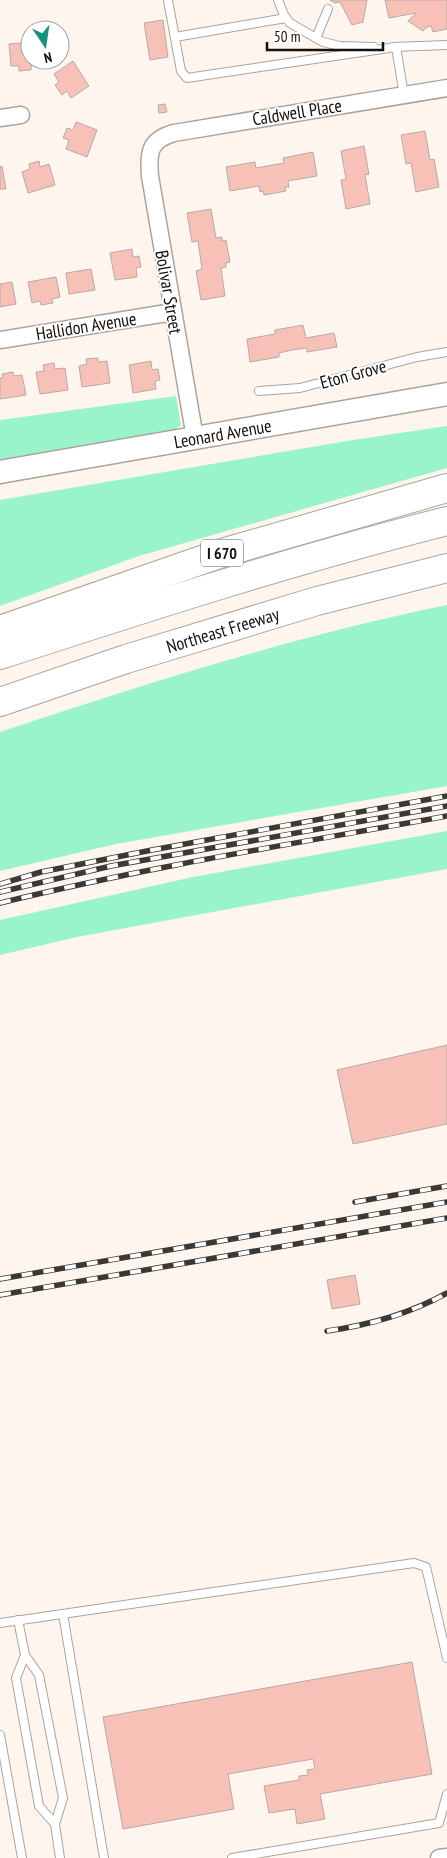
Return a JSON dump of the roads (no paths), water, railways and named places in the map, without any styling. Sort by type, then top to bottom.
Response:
[{"type":"highway","name":"I 670","points":[[0,630],[222,553],[447,488]]},
{"type":"highway","points":[[0,655],[196,592],[362,543],[447,521]]},
{"type":"highway","name":"Northeast Freeway","points":[[0,702],[126,659],[317,602],[447,568]]},
{"type":"highway","points":[[317,602],[447,581]]},
{"type":"street","name":"Caldwell Place","points":[[152,146],[160,138],[174,133],[447,88]]},
{"type":"street","points":[[0,118],[20,115]]},
{"type":"street","name":"Bolivar Street","points":[[152,146],[148,161],[150,176],[195,438]]},
{"type":"street","name":"Hallidon Avenue","points":[[0,340],[173,312]]},
{"type":"street","name":"Leonard Avenue","points":[[0,472],[447,394]]},
{"type":"street","points":[[439,1858],[447,1857]]},
{"type":"lane","points":[[168,0],[181,70],[187,78],[396,47]]},
{"type":"lane","points":[[278,0],[286,18],[301,30],[316,38],[340,46],[396,47],[447,45]]},
{"type":"lane","points":[[316,38],[328,10]]},
{"type":"lane","points":[[175,37],[286,18]]},
{"type":"lane","points":[[396,47],[404,95]]},
{"type":"lane","name":"Eton Grove","points":[[259,391],[300,388],[417,357],[447,352]]},
{"type":"lane","points":[[0,1623],[414,1563],[426,1568],[447,1658]]},
{"type":"lane","points":[[63,1614],[104,1858]]},
{"type":"lane","points":[[18,1620],[25,1654],[39,1675],[62,1798],[55,1824],[60,1858]]},
{"type":"lane","points":[[25,1654],[16,1678],[39,1806],[55,1824]]},
{"type":"lane","points":[[0,1735],[2,1757],[22,1858]]},
{"type":"lane","points":[[232,1858],[439,1823],[447,1794]]},
{"type":"railway","points":[[0,884],[41,872],[152,850],[447,796]]},
{"type":"railway","points":[[0,892],[111,866],[447,806]]},
{"type":"railway","points":[[0,903],[167,867],[447,816]]},
{"type":"railway","points":[[355,1202],[447,1186]]},
{"type":"railway","points":[[0,1279],[447,1202]]},
{"type":"railway","points":[[0,1295],[447,1218]]},
{"type":"railway","points":[[327,1331],[389,1318],[447,1293]]}]
